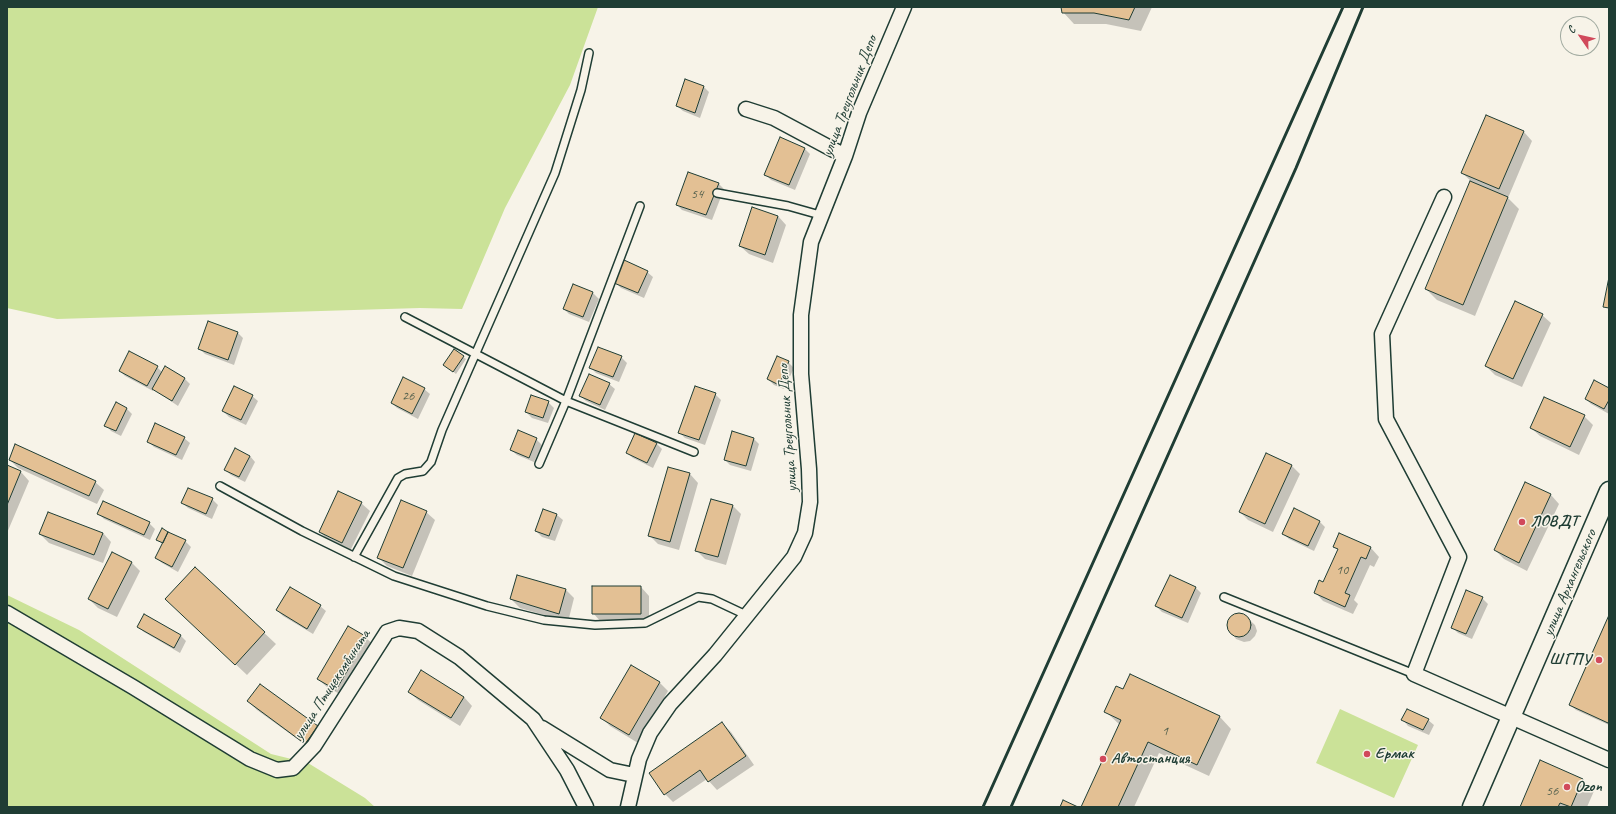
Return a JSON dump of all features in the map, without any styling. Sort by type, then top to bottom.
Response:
[{"type":"street","name":"улица Треугольник Депо","points":[[628,807],[634,775],[650,733],[670,704],[715,655],[794,557],[804,533],[810,502],[809,469],[801,374],[801,315],[811,242],[820,215],[845,156],[859,114],[904,7]]},
{"type":"street","points":[[746,109],[774,118],[845,156]]},
{"type":"street","points":[[1444,197],[1382,334],[1386,419],[1460,557],[1414,674],[1609,760]]},
{"type":"street","name":"улица Архангельского","points":[[1472,807],[1609,491]]},
{"type":"street","name":"улица Птицекомбината","points":[[7,613],[133,687],[250,759],[277,770],[293,768],[314,746],[386,632],[399,628],[418,631],[459,657],[533,719],[567,770],[586,807]]},
{"type":"street","points":[[536,724],[610,770],[634,775]]},
{"type":"lane","points":[[354,557],[398,478],[405,474],[423,471],[431,462],[442,430],[555,173],[582,90],[589,53]]},
{"type":"lane","points":[[718,193],[788,206],[820,215]]},
{"type":"lane","points":[[539,464],[566,401],[640,206]]},
{"type":"lane","points":[[405,317],[566,401],[694,452]]},
{"type":"lane","points":[[220,486],[354,557],[394,576],[487,606],[544,620],[595,625],[645,623],[698,597],[712,599],[746,615]]},
{"type":"lane","points":[[1224,597],[1414,674]]},
{"type":"green space","points":[[7,7],[598,7],[570,85],[505,208],[462,309],[420,308],[57,319],[7,308]]},
{"type":"green space","points":[[7,595],[79,630],[271,754],[308,763],[365,798],[375,807],[7,807]]},
{"type":"green space","name":"Ермак","points":[[1340,709],[1418,745],[1394,798],[1316,763]]},
{"type":"building","points":[[1061,7],[1135,7],[1129,20],[1094,13],[1062,13]]},
{"type":"building","points":[[685,79],[704,86],[695,113],[676,106]]},
{"type":"building","points":[[1486,115],[1524,131],[1499,189],[1461,173]]},
{"type":"building","points":[[780,137],[805,148],[789,185],[764,175]]},
{"type":"building","points":[[688,172],[719,183],[706,215],[676,205]]},
{"type":"building","points":[[1470,181],[1508,197],[1463,305],[1425,289]]},
{"type":"building","points":[[752,207],[778,216],[765,255],[739,246]]},
{"type":"building","points":[[624,260],[648,271],[638,293],[614,283]]},
{"type":"building","points":[[1609,277],[1609,308],[1603,307]]},
{"type":"building","points":[[573,284],[593,292],[583,317],[563,309]]},
{"type":"building","points":[[1515,301],[1543,314],[1513,379],[1485,366]]},
{"type":"building","points":[[208,321],[238,332],[228,360],[198,349]]},
{"type":"building","points":[[598,347],[622,356],[613,377],[589,368]]},
{"type":"building","points":[[454,349],[464,356],[453,372],[443,365]]},
{"type":"building","points":[[129,351],[158,366],[147,386],[119,371]]},
{"type":"building","points":[[777,356],[789,361],[779,385],[767,379]]},
{"type":"building","points":[[165,366],[185,378],[172,401],[152,389]]},
{"type":"building","points":[[589,374],[610,383],[600,405],[579,396]]},
{"type":"building","points":[[403,377],[425,388],[412,414],[391,403]]},
{"type":"building","points":[[1594,380],[1609,388],[1609,400],[1604,409],[1585,399]]},
{"type":"building","points":[[234,386],[253,395],[241,420],[222,411]]},
{"type":"building","points":[[695,386],[716,393],[699,440],[678,433]]},
{"type":"building","points":[[531,395],[549,401],[543,418],[525,412]]},
{"type":"building","points":[[1544,397],[1585,415],[1570,447],[1530,428]]},
{"type":"building","points":[[116,402],[127,408],[116,431],[104,426]]},
{"type":"building","points":[[155,423],[185,437],[176,455],[147,442]]},
{"type":"building","points":[[518,430],[537,438],[529,458],[510,450]]},
{"type":"building","points":[[732,431],[754,438],[746,466],[724,460]]},
{"type":"building","points":[[635,433],[657,443],[647,463],[626,453]]},
{"type":"building","points":[[15,444],[96,481],[89,496],[9,460]]},
{"type":"building","points":[[235,448],[250,456],[239,477],[224,470]]},
{"type":"building","points":[[1266,453],[1292,465],[1265,524],[1239,512]]},
{"type":"building","points":[[7,465],[21,471],[7,505]]},
{"type":"building","points":[[668,467],[690,473],[670,542],[648,536]]},
{"type":"building","name":"ЛОВДТ","points":[[1525,482],[1551,494],[1519,563],[1494,550]]},
{"type":"building","points":[[188,488],[213,498],[206,514],[181,503]]},
{"type":"building","points":[[338,491],[362,502],[342,543],[319,532]]},
{"type":"building","points":[[711,499],[733,505],[718,557],[695,551]]},
{"type":"building","points":[[401,500],[427,511],[403,568],[377,558]]},
{"type":"building","points":[[103,501],[150,522],[144,535],[97,514]]},
{"type":"building","points":[[1294,508],[1320,521],[1308,546],[1282,534]]},
{"type":"building","points":[[543,509],[557,514],[549,536],[535,531]]},
{"type":"building","points":[[48,512],[103,533],[94,555],[39,534]]},
{"type":"building","points":[[162,528],[168,532],[163,543],[156,540]]},
{"type":"building","points":[[168,532],[186,540],[172,567],[155,558]]},
{"type":"building","points":[[1339,533],[1371,547],[1366,559],[1361,557],[1345,593],[1350,595],[1345,607],[1314,593],[1319,580],[1323,582],[1338,549],[1333,547]]},
{"type":"building","points":[[112,552],[132,562],[108,609],[88,599]]},
{"type":"building","points":[[195,567],[265,632],[235,665],[165,599]]},
{"type":"building","points":[[517,575],[566,589],[559,614],[510,599]]},
{"type":"building","points":[[1170,575],[1196,587],[1182,618],[1155,606]]},
{"type":"building","points":[[592,586],[641,586],[641,614],[592,614]]},
{"type":"building","points":[[290,587],[321,605],[307,629],[276,610]]},
{"type":"building","points":[[1466,590],[1483,597],[1466,634],[1451,628]]},
{"type":"building","points":[[1239,613],[1248,616],[1251,625],[1248,634],[1239,637],[1230,634],[1227,625],[1230,616]]},
{"type":"building","points":[[144,614],[181,635],[174,648],[137,627]]},
{"type":"building","name":"ШГПУ","points":[[1609,615],[1609,721],[1608,723],[1569,705]]},
{"type":"building","points":[[348,626],[367,637],[336,690],[317,679]]},
{"type":"building","points":[[631,665],[660,682],[629,735],[600,718]]},
{"type":"building","points":[[421,670],[464,697],[451,718],[408,692]]},
{"type":"building","points":[[1130,674],[1220,716],[1197,765],[1148,742],[1118,807],[1081,807],[1121,720],[1104,712],[1116,686],[1123,689]]},
{"type":"building","points":[[260,684],[318,726],[305,744],[247,701]]},
{"type":"building","points":[[1407,709],[1429,719],[1423,730],[1401,720]]},
{"type":"building","points":[[722,722],[746,756],[708,782],[700,770],[664,795],[649,773]]},
{"type":"building","points":[[1540,760],[1583,779],[1571,807],[1560,803],[1558,807],[1520,807]]},
{"type":"building","points":[[1063,800],[1078,807],[1060,807]]},
{"type":"railway","points":[[983,807],[1343,7]]},
{"type":"railway","points":[[1011,807],[1296,168],[1363,7]]},
{"type":"place","name":"ЛОВДТ","points":[[1522,522]]},
{"type":"place","name":"ШГПУ","points":[[1599,660]]},
{"type":"place","name":"Ермак","points":[[1367,754]]},
{"type":"place","name":"Автостанция","points":[[1103,759]]},
{"type":"place","name":"Ozon","points":[[1567,787]]}]
